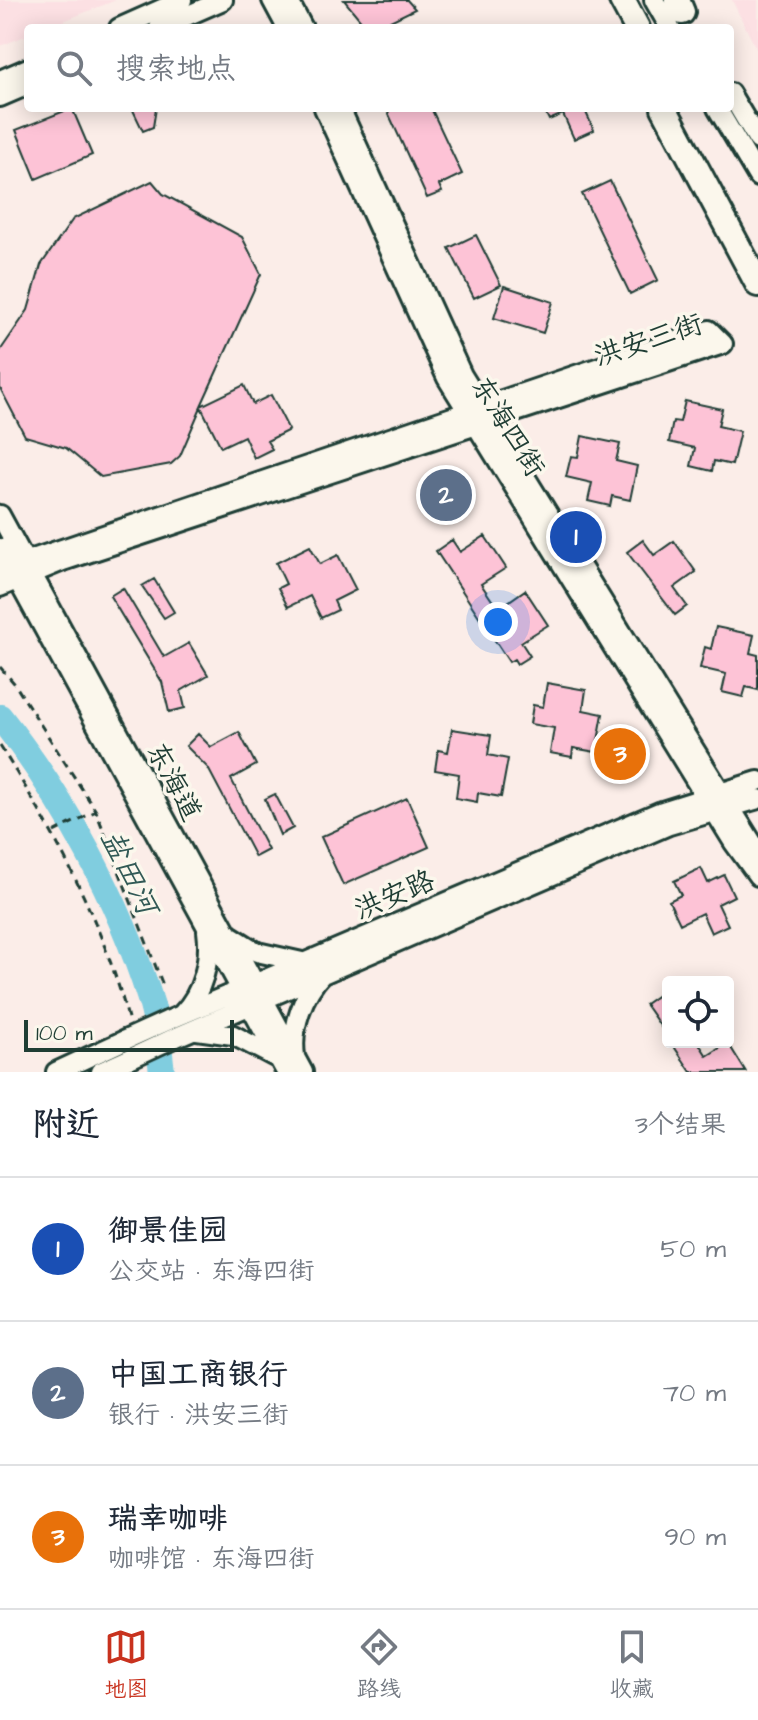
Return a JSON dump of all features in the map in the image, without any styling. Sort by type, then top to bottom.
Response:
[{"type":"main road","points":[[606,0],[619,24]]},
{"type":"main road","points":[[622,0],[635,24]]},
{"type":"main road","points":[[666,112],[758,284]]},
{"type":"main road","points":[[682,112],[758,253]]},
{"type":"street","points":[[128,24],[182,0]]},
{"type":"street","points":[[168,24],[223,0]]},
{"type":"street","points":[[272,0],[285,24]]},
{"type":"street","points":[[288,0],[301,24]]},
{"type":"street","points":[[654,0],[679,14]]},
{"type":"street","points":[[0,80],[24,70]]},
{"type":"street","points":[[0,97],[24,87]]},
{"type":"street","points":[[734,100],[758,140]]},
{"type":"street","name":"东海四街","points":[[326,112],[447,378],[479,416],[717,802],[758,876]]},
{"type":"street","name":"东海四街","points":[[342,112],[479,416]]},
{"type":"street","points":[[719,112],[758,177]]},
{"type":"street","name":"洪安三街","points":[[14,573],[479,416],[709,330],[723,344],[479,416]]},
{"type":"street","name":"东海道","points":[[0,515],[14,573]]},
{"type":"street","name":"东海道","points":[[0,548],[291,1066]]},
{"type":"street","name":"洪安路","points":[[56,1072],[177,1027],[251,994],[329,969],[669,825],[758,781]]},
{"type":"street","name":"洪安路","points":[[251,994],[305,962],[659,812],[758,799]]},
{"type":"street","name":"东海四街","points":[[717,802],[758,852]]},
{"type":"street","points":[[305,962],[257,952],[214,926],[203,977],[177,1027],[233,1035],[291,1066],[295,1031],[302,1007],[314,984],[329,969]]},
{"type":"street","name":"洪安路","points":[[100,1072],[128,1044]]},
{"type":"path","points":[[0,667],[14,683],[96,811],[164,988]]},
{"type":"path","points":[[0,746],[54,832],[84,896],[128,1044]]},
{"type":"path","points":[[54,832],[96,811]]},
{"type":"shaded area","points":[[0,0],[116,0],[56,24],[24,24],[24,37],[0,46]]},
{"type":"shaded area","points":[[732,0],[758,0],[758,52]]},
{"type":"building","points":[[344,0],[407,0],[415,9],[384,24],[364,24]]},
{"type":"building","points":[[62,112],[74,112],[92,155],[36,179],[16,130]]},
{"type":"building","points":[[134,112],[155,112],[153,127],[143,131]]},
{"type":"building","points":[[388,112],[433,112],[462,174],[439,185],[442,192],[427,198]]},
{"type":"building","points":[[545,112],[586,112],[594,130],[574,139],[563,114],[549,120]]},
{"type":"building","points":[[152,181],[163,194],[242,237],[261,274],[201,406],[244,385],[253,404],[271,395],[289,430],[267,441],[272,449],[254,458],[244,436],[221,447],[201,407],[180,456],[171,464],[101,477],[66,448],[25,436],[0,388],[0,351],[28,310],[41,265],[73,219]]},
{"type":"building","points":[[610,181],[658,280],[630,294],[582,194]]},
{"type":"building","points":[[476,235],[501,285],[474,298],[449,248]]},
{"type":"building","points":[[504,286],[553,302],[543,333],[494,318]]},
{"type":"building","points":[[685,401],[722,409],[718,426],[740,431],[732,465],[714,461],[712,471],[691,466],[695,448],[669,442],[673,421],[680,422]]},
{"type":"building","points":[[582,436],[620,444],[616,461],[637,466],[630,500],[612,496],[610,506],[588,501],[592,483],[566,477],[571,456],[578,457]]},
{"type":"building","points":[[485,536],[506,568],[481,584],[498,609],[525,590],[548,625],[521,642],[530,656],[517,664],[514,659],[509,662],[436,551],[452,540],[460,552]]},
{"type":"building","points":[[643,540],[654,555],[674,541],[696,572],[674,588],[687,606],[675,615],[627,552]]},
{"type":"building","points":[[310,546],[320,564],[338,555],[356,590],[334,601],[338,610],[321,618],[310,596],[288,607],[278,588],[286,584],[276,563]]},
{"type":"building","points":[[154,579],[174,612],[164,618],[142,586]]},
{"type":"building","points":[[123,588],[164,657],[189,643],[208,675],[181,691],[185,708],[169,712],[162,682],[110,596]]},
{"type":"building","points":[[716,627],[754,635],[750,653],[758,655],[758,690],[746,687],[743,697],[722,692],[726,674],[700,668],[705,647],[711,649]]},
{"type":"building","points":[[547,683],[586,690],[583,710],[603,714],[596,752],[573,748],[572,757],[550,753],[554,728],[530,724],[533,705],[543,707]]},
{"type":"building","points":[[452,729],[491,735],[488,755],[508,759],[501,797],[478,793],[477,802],[456,798],[459,774],[435,770],[438,750],[448,752]]},
{"type":"building","points":[[239,732],[256,765],[231,779],[268,850],[255,857],[208,768],[186,746],[198,734],[211,747]]},
{"type":"building","points":[[275,794],[293,828],[280,835],[265,799]]},
{"type":"building","points":[[407,798],[429,847],[343,885],[321,837]]},
{"type":"building","points":[[701,868],[708,883],[724,875],[734,896],[718,904],[728,925],[711,933],[702,913],[680,924],[669,901],[681,895],[674,881]]},
{"type":"building","points":[[662,992],[662,1028],[645,1004]]},
{"type":"building","points":[[675,1048],[702,1048],[707,1056],[720,1048],[731,1048],[746,1072],[691,1072]]},
{"type":"waterway","name":"盐田河","points":[[0,717],[46,781],[106,888],[153,1008],[162,1072]]},
{"type":"place","name":"中国工商银行","points":[[446,495]]},
{"type":"place","name":"御景佳园","points":[[576,537]]},
{"type":"place","name":"瑞幸咖啡","points":[[620,754]]}]
